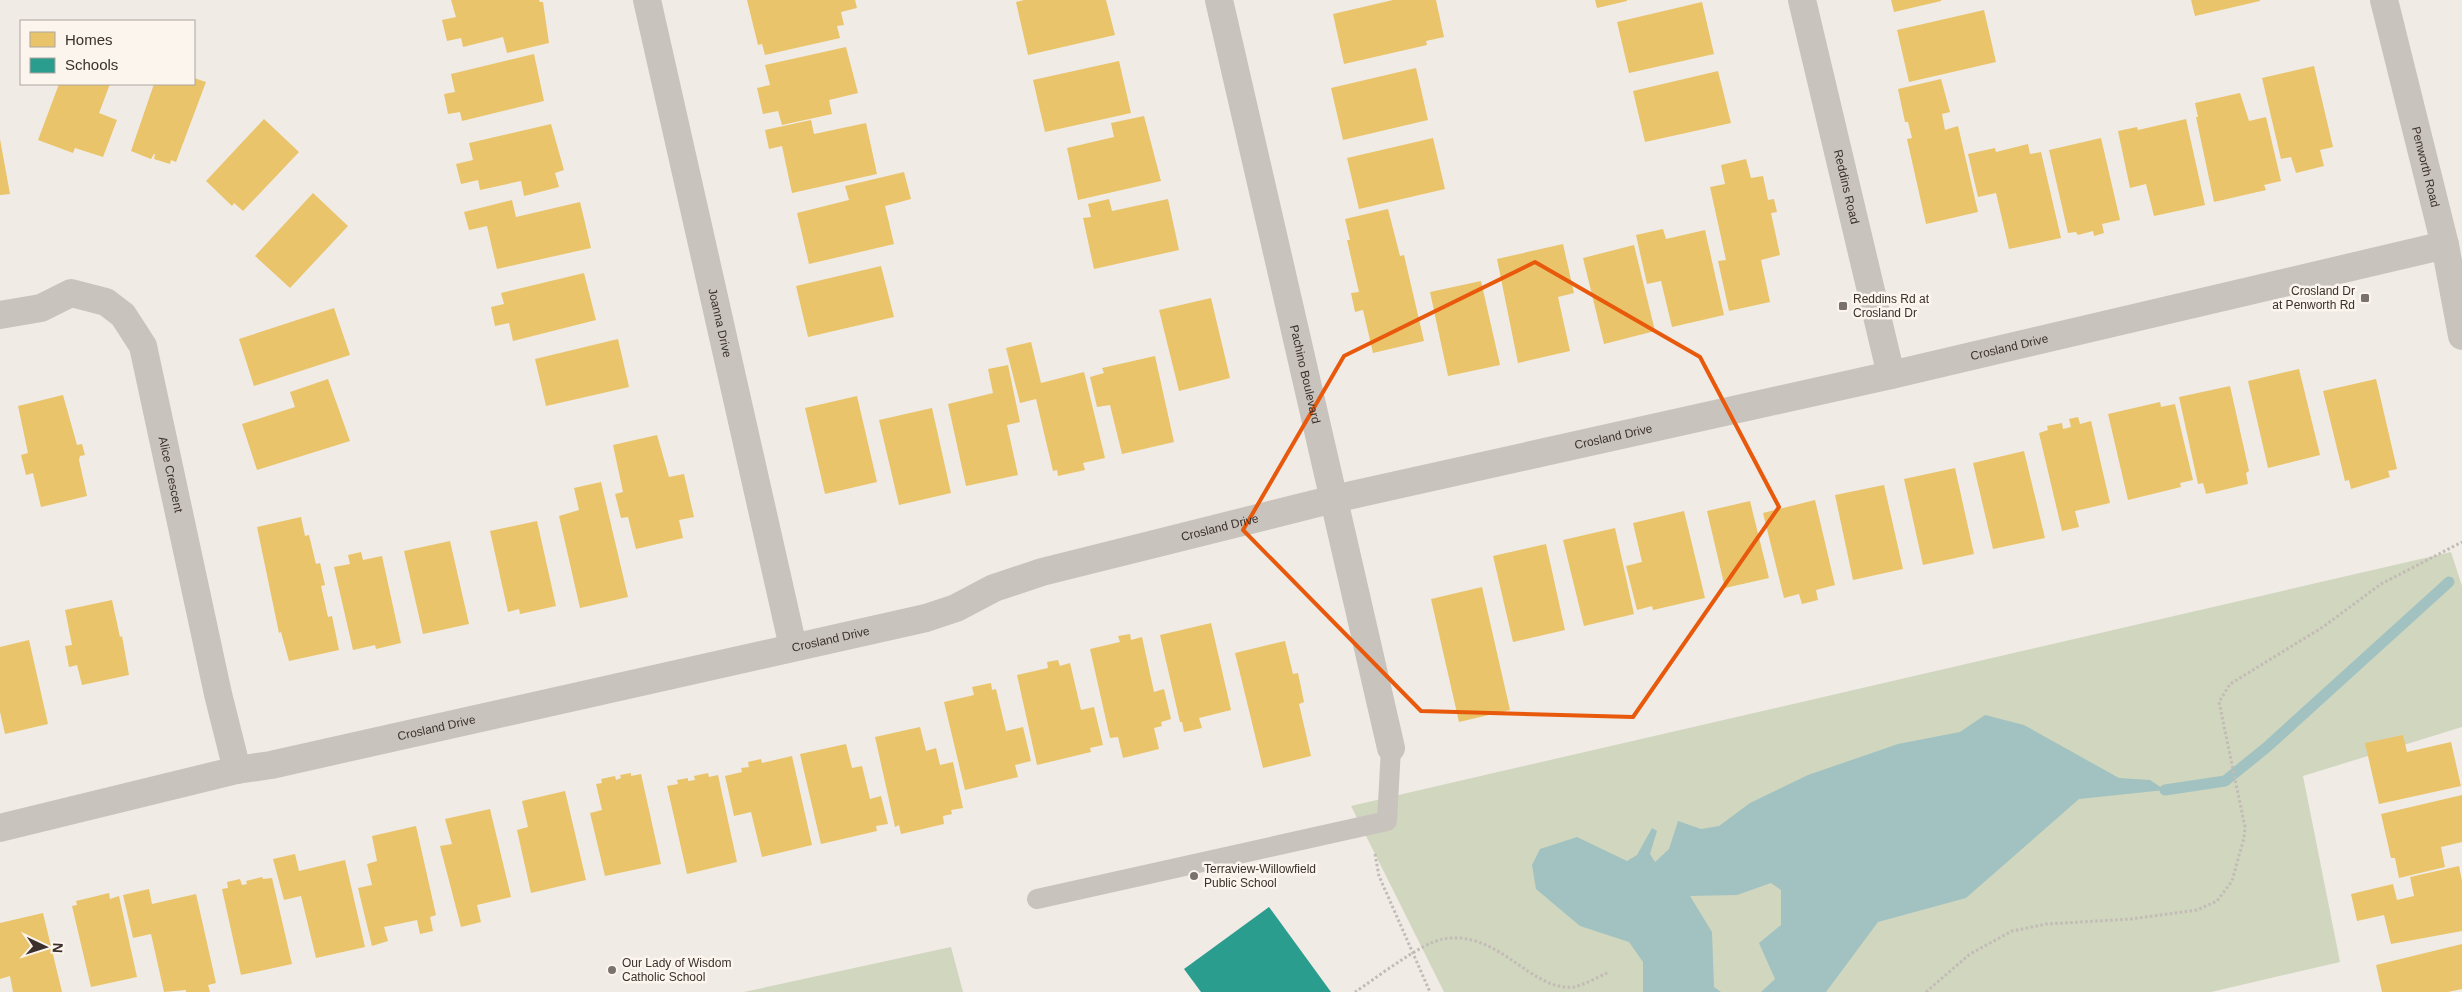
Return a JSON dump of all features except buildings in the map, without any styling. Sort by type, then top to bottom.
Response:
[{"type":"street","name":"Joanna Drive","points":[[647,0],[793,647]]},
{"type":"street","name":"Pachino Boulevard","points":[[1218,0],[1392,748]]},
{"type":"street","name":"Reddins Road","points":[[1802,0],[1891,375]]},
{"type":"street","name":"Penworth Road","points":[[2384,0],[2445,245],[2462,336]]},
{"type":"street","name":"Crosland Drive","points":[[0,828],[237,770],[280,764],[926,618],[956,608],[994,588],[1042,572],[1334,499],[1891,375],[2445,245]]},
{"type":"street","name":"Alice Crescent","points":[[0,315],[41,308],[71,293],[106,302],[123,315],[143,346],[218,694],[237,770]]},
{"type":"lane","points":[[1036,899],[1387,821],[1392,748]]},
{"type":"path","points":[[1926,992],[1970,954],[2012,931],[2046,924],[2131,919],[2197,910],[2216,900],[2232,881],[2244,838],[2245,827],[2219,702],[2230,684],[2323,627],[2381,584],[2462,542]]},
{"type":"path","points":[[1370,825],[1379,876],[1430,992]]},
{"type":"path","points":[[1355,992],[1412,953],[1442,939],[1472,940],[1496,949],[1546,985],[1573,987],[1609,972]]},
{"type":"highlighted area","points":[[1535,262],[1700,357],[1779,507],[1633,717],[1421,711],[1243,530],[1344,356]]},
{"type":"green space","points":[[2451,552],[2462,586],[2462,727],[2303,776],[2340,962],[2211,992],[1444,992],[1351,806]]},
{"type":"green space","points":[[951,947],[963,992],[744,992]]},
{"type":"water","points":[[1985,715],[2024,725],[2119,778],[2150,780],[2165,790],[2079,799],[1966,898],[1878,922],[1826,992],[1761,992],[1775,979],[1759,943],[1781,925],[1781,890],[1771,883],[1737,895],[1690,896],[1712,932],[1714,987],[1721,992],[1643,992],[1643,962],[1629,942],[1580,926],[1536,889],[1532,865],[1540,849],[1577,837],[1627,861],[1637,855],[1652,828],[1657,831],[1650,854],[1655,862],[1669,849],[1678,821],[1701,829],[1719,826],[1750,803],[1808,775],[1898,744],[1960,732]]},
{"type":"waterway","points":[[2165,790],[2225,781],[2267,747],[2449,582]]},
{"type":"place","name":"Crosland Dr at Penworth Rd","points":[[2365,298]]},
{"type":"place","name":"Reddins Rd at Crosland Dr","points":[[1843,306]]},
{"type":"place","name":"Terraview-Willowfield Public School","points":[[1194,876]]},
{"type":"place","name":"Our Lady of Wisdom Catholic School","points":[[612,970]]}]
